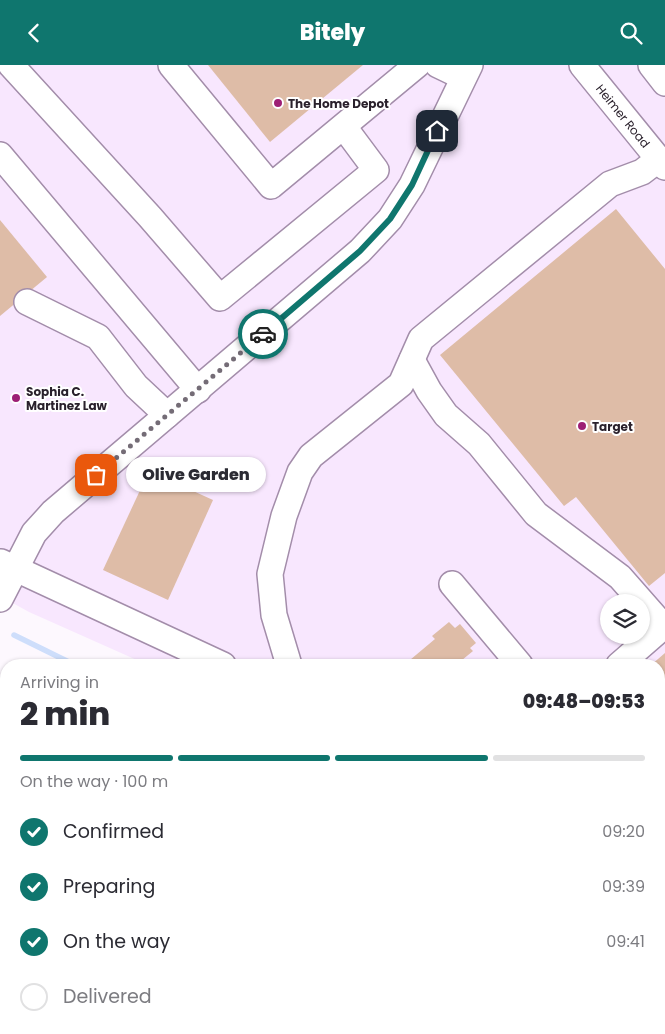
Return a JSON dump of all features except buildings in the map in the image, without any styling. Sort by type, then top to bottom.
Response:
[{"type":"street","points":[[11,65],[150,217],[220,298],[376,170],[344,127]]},
{"type":"street","points":[[171,65],[271,186],[417,65]]},
{"type":"street","points":[[0,599],[7,565],[53,512],[360,251],[390,219],[412,185],[466,71],[438,65]]},
{"type":"street","name":"Heimer Road","points":[[582,65],[662,163]]},
{"type":"street","points":[[650,65],[665,83]]},
{"type":"street","points":[[0,155],[198,390]]},
{"type":"street","points":[[287,659],[274,615],[270,574],[284,515],[300,472],[311,456],[401,384],[421,339],[610,184],[662,163]]},
{"type":"street","points":[[28,303],[98,337],[136,385],[167,415]]},
{"type":"street","points":[[412,360],[429,391],[446,415],[479,444],[536,514],[620,577],[664,626],[626,659]]},
{"type":"street","points":[[7,565],[210,659]]},
{"type":"street","points":[[452,585],[515,659]]},
{"type":"shaded area","points":[[0,65],[665,65],[665,659],[135,659],[29,612],[0,596]]},
{"type":"waterway","points":[[14,635],[63,659]]},
{"type":"way so far","points":[[96,475],[263,334]]},
{"type":"place","name":"The Home Depot","points":[[278,103]]},
{"type":"place","name":"Sophia C. Martinez Law","points":[[16,398]]},
{"type":"place","name":"Target","points":[[582,426]]},
{"type":"place","name":"Olive Garden","points":[[96,475]]},
{"type":"route","points":[[263,334],[360,251],[390,219],[412,185],[437,131]]}]
